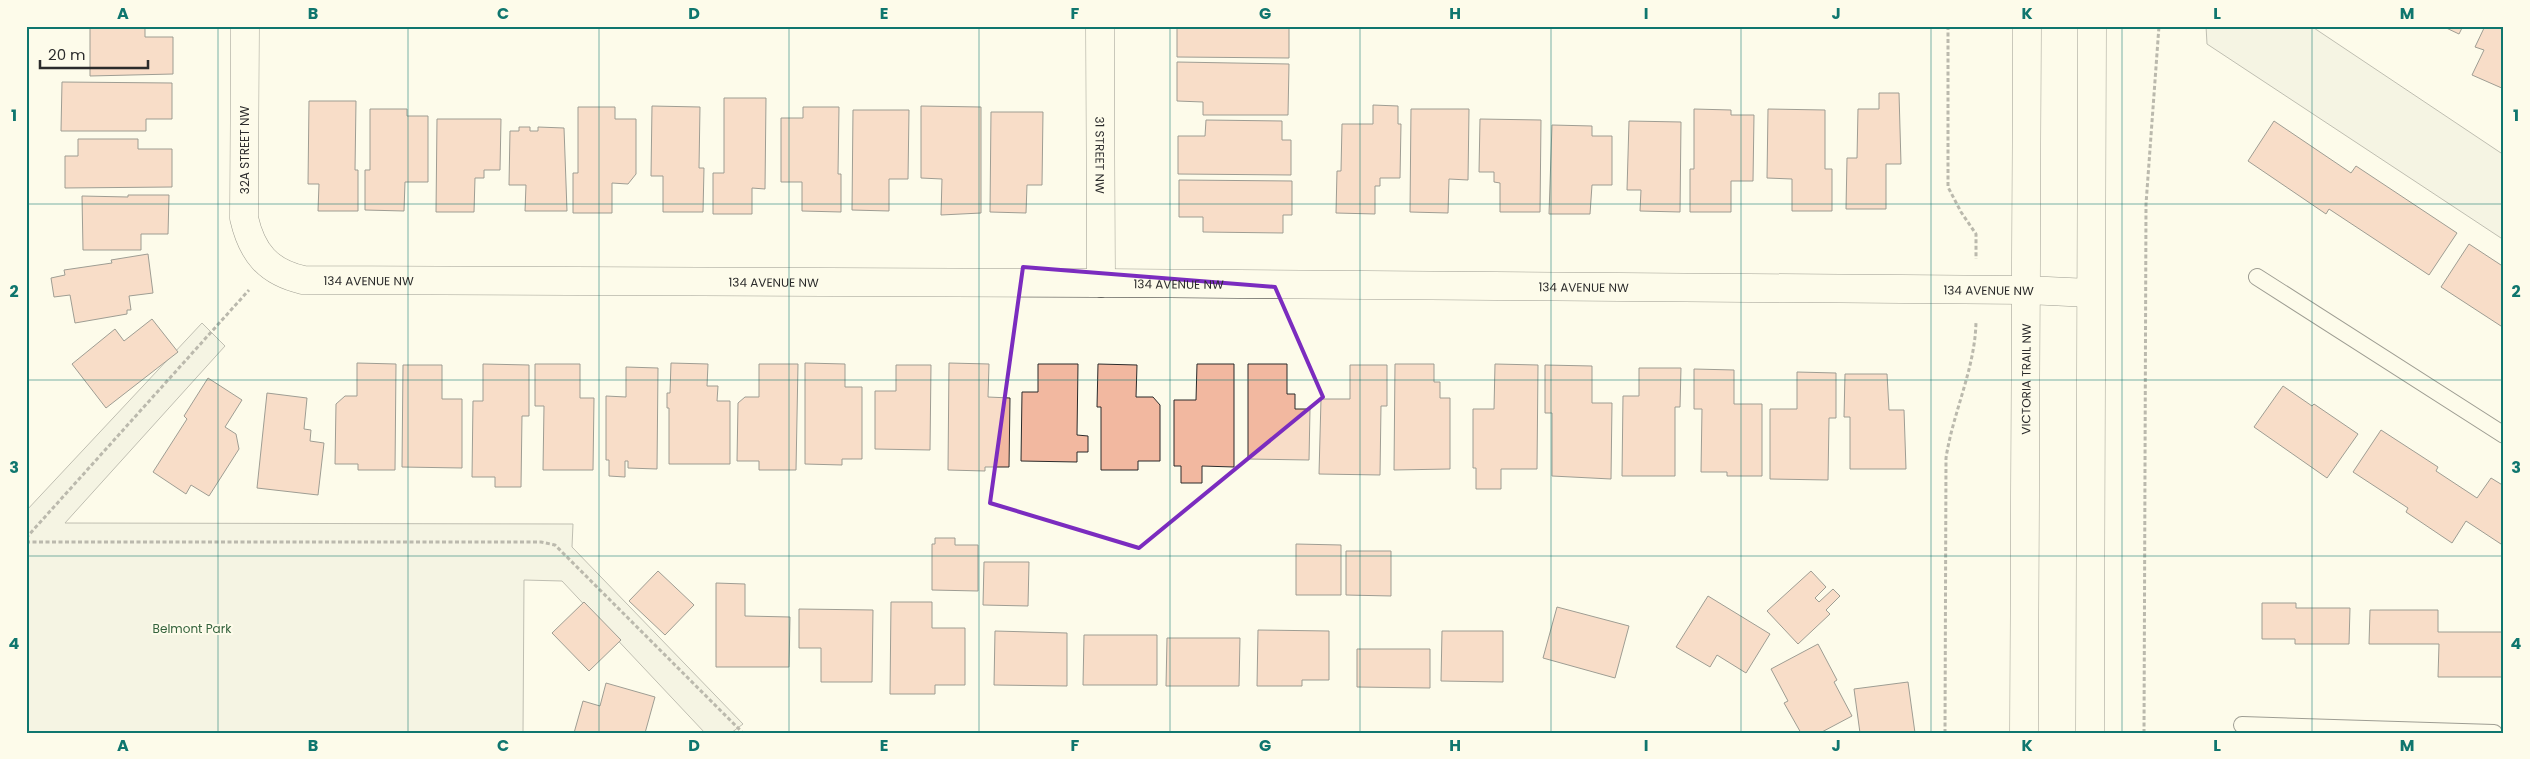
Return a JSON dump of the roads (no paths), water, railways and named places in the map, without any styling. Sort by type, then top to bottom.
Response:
[{"type":"street","name":"32A STREET NW","points":[[245,26],[244,218],[248,235],[270,267]]},
{"type":"street","name":"31 STREET NW","points":[[1100,26],[1101,283]]},
{"type":"street","name":"VICTORIA TRAIL NW","points":[[2024,733],[2027,26]]},
{"type":"street","points":[[2090,733],[2092,26]]},
{"type":"street","name":"134 AVENUE NW","points":[[270,267],[288,277],[325,281],[1101,283],[2026,290],[2090,293]]},
{"type":"lane","points":[[2257,277],[2504,435]]},
{"type":"lane","points":[[2242,725],[2494,733]]},
{"type":"park label","name":"Belmont Park","points":[[192,628]]}]
